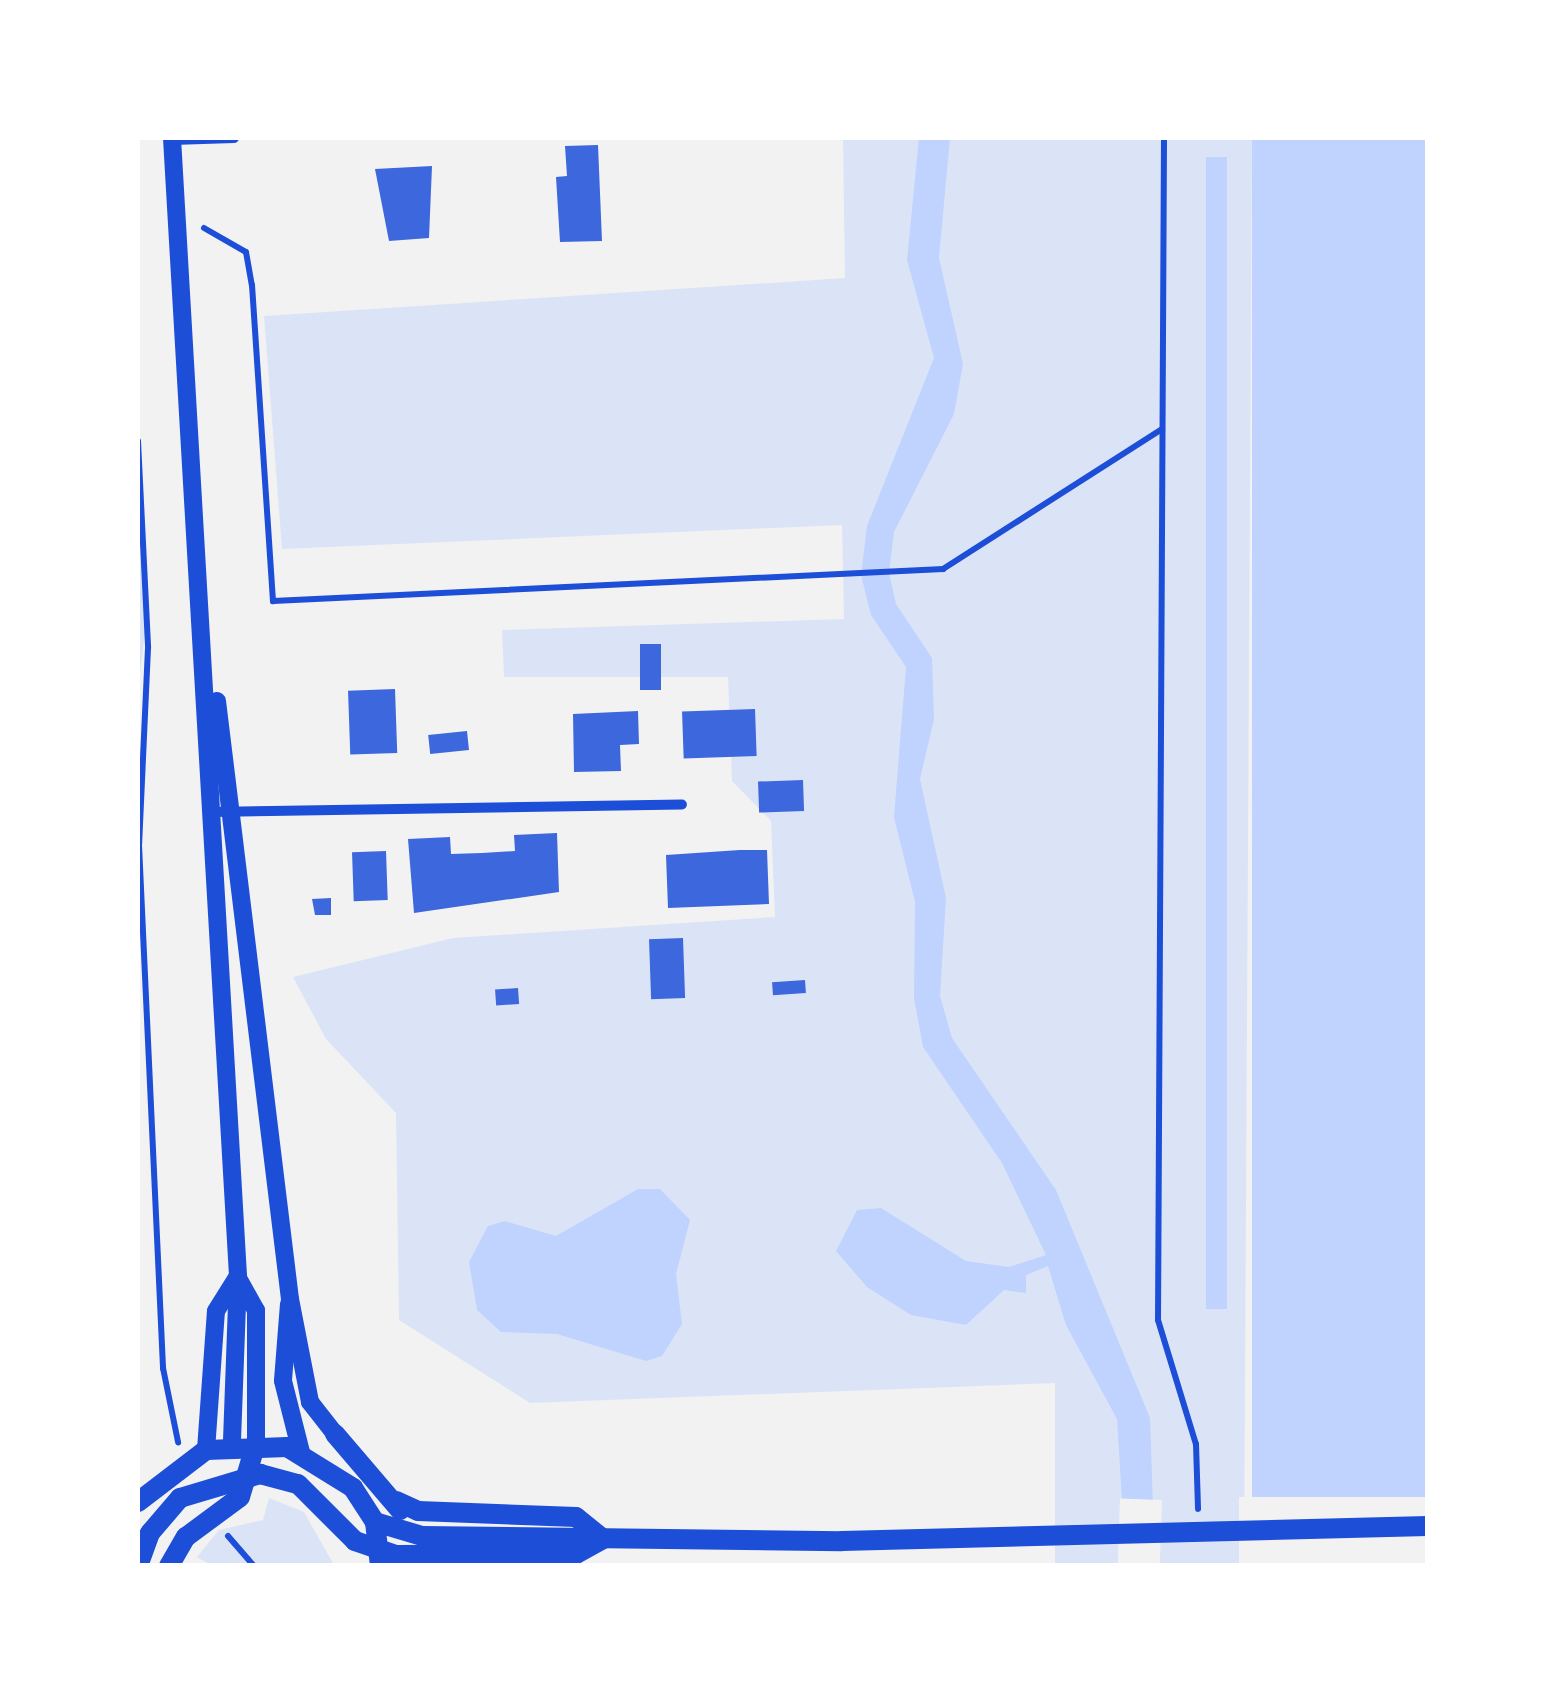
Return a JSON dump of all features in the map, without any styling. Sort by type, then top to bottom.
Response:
[{"type":"main road","points":[[336,1434],[396,1501],[409,1534],[412,1561]]},
{"type":"main road","points":[[170,1566],[186,1537],[234,1504],[249,1475],[256,1443]]},
{"type":"main road","points":[[138,1502],[206,1450],[256,1443],[302,1452],[353,1488],[375,1522],[380,1558]]},
{"type":"main road","points":[[222,1478],[232,1444]]},
{"type":"main road","points":[[138,1536],[222,1478],[249,1475],[298,1484],[355,1540],[380,1558],[412,1561],[576,1554],[603,1539]]},
{"type":"main road","points":[[396,1501],[418,1512],[576,1517],[603,1539]]},
{"type":"main road","points":[[138,1566],[158,1520]]},
{"type":"main road","points":[[375,1522],[409,1534],[603,1539],[1428,1526]]},
{"type":"street","points":[[232,1444],[238,1278],[202,586],[172,139],[234,138]]},
{"type":"street","points":[[202,586],[290,1299],[310,1402],[336,1434]]},
{"type":"street","points":[[211,812],[682,805]]},
{"type":"street","points":[[238,1278],[256,1310],[256,1443]]},
{"type":"street","points":[[206,1450],[216,1311],[238,1278]]},
{"type":"street","points":[[290,1299],[283,1381],[302,1452]]},
{"type":"path","points":[[1164,138],[1158,1320],[1196,1444],[1198,1531]]},
{"type":"path","points":[[176,229],[208,228],[246,252],[273,601],[848,577],[944,568],[1162,430]]},
{"type":"path","points":[[138,442],[148,648],[139,845],[152,1046],[163,1368],[184,1458]]},
{"type":"path","points":[[221,1528],[254,1566]]},
{"type":"shaded area","points":[[843,138],[1252,138],[1244,1565],[1055,1565],[1055,1383],[530,1403],[399,1320],[396,1113],[326,1039],[293,977],[453,938],[775,917],[771,821],[732,781],[728,677],[504,677],[502,630],[844,619],[842,525],[282,549],[264,316],[845,278]]},
{"type":"shaded area","points":[[138,515],[145,632],[138,690]]},
{"type":"shaded area","points":[[269,1498],[304,1512],[334,1565],[211,1565],[197,1557],[219,1530],[263,1520]]},
{"type":"water","points":[[919,138],[950,138],[939,258],[963,364],[954,414],[894,532],[889,573],[896,604],[932,658],[934,719],[920,779],[946,898],[940,996],[952,1038],[1056,1190],[1150,1418],[1155,1565],[1126,1565],[1117,1419],[1066,1325],[1048,1266],[1026,1275],[1026,1293],[1004,1290],[966,1325],[911,1315],[867,1287],[836,1251],[857,1210],[881,1208],[966,1261],[1009,1267],[1046,1255],[1002,1163],[923,1047],[914,998],[915,902],[894,817],[906,667],[871,615],[861,575],[867,526],[934,358],[907,260]]},
{"type":"water","points":[[1252,138],[1427,138],[1427,1566],[1252,1566]]},
{"type":"water","points":[[1206,157],[1227,157],[1227,1309],[1206,1309]]},
{"type":"water","points":[[638,1189],[660,1189],[690,1220],[676,1274],[682,1324],[662,1356],[646,1361],[557,1334],[501,1332],[477,1310],[469,1262],[488,1226],[505,1221],[556,1236]]},
{"type":"pier","points":[[1239,1497],[1427,1497],[1427,1566],[1239,1566]]},
{"type":"pier","points":[[1120,1499],[1162,1500],[1160,1566],[1118,1564]]},
{"type":"building","points":[[598,145],[602,241],[560,242],[556,177],[567,176],[565,146]]},
{"type":"building","points":[[432,166],[429,238],[389,241],[375,169]]},
{"type":"building","points":[[640,644],[661,644],[661,690],[640,690]]},
{"type":"building","points":[[395,689],[397,753],[350,755],[348,691]]},
{"type":"building","points":[[755,709],[757,756],[684,759],[682,712]]},
{"type":"building","points":[[638,711],[639,744],[620,745],[621,771],[574,772],[573,714]]},
{"type":"building","points":[[467,731],[469,750],[430,754],[428,735]]},
{"type":"building","points":[[803,780],[804,811],[759,813],[758,782]]},
{"type":"building","points":[[557,833],[559,892],[414,913],[408,839],[450,837],[451,854],[482,853],[515,851],[514,835]]},
{"type":"building","points":[[767,850],[769,904],[668,908],[666,855]]},
{"type":"building","points":[[386,851],[388,900],[354,901],[352,852]]},
{"type":"building","points":[[331,898],[331,915],[315,915],[312,899]]},
{"type":"building","points":[[683,938],[685,998],[651,999],[649,939]]},
{"type":"building","points":[[805,980],[806,993],[773,995],[772,982]]},
{"type":"building","points":[[518,988],[519,1004],[496,1006],[495,990]]}]
